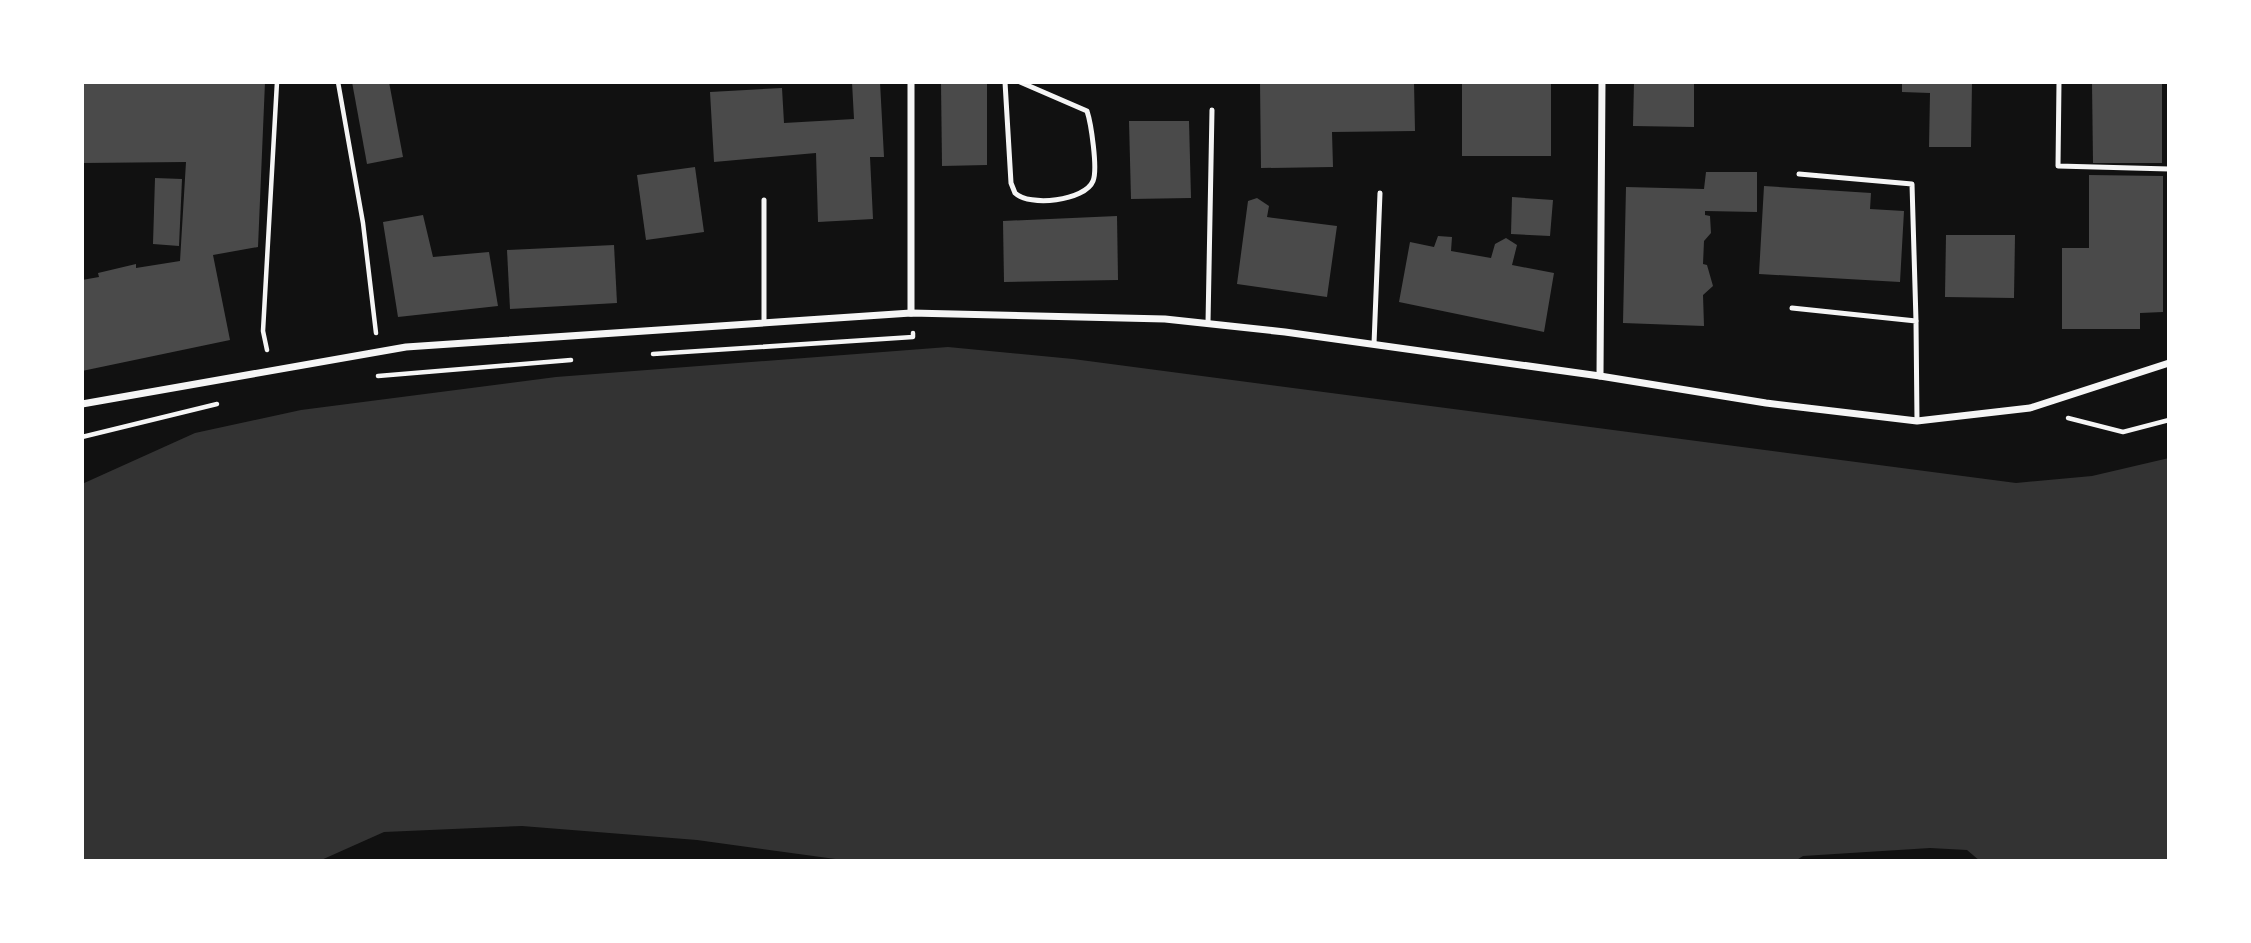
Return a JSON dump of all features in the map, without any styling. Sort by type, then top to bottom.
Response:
[{"type":"street","points":[[911,82],[911,313]]},
{"type":"street","points":[[1600,376],[1602,82]]},
{"type":"street","points":[[82,404],[378,352],[911,313],[1053,315],[1208,323],[1600,376],[1766,403],[1917,421],[2030,408],[2169,363]]},
{"type":"lane","points":[[1005,82],[1011,183],[1015,193],[1025,200],[1036,201],[1070,197],[1086,190],[1095,174],[1088,112],[1020,82]]},
{"type":"lane","points":[[2059,82],[2058,166],[2169,170]]},
{"type":"lane","points":[[1208,323],[1212,110]]},
{"type":"lane","points":[[1798,174],[1912,184],[1917,421]]},
{"type":"lane","points":[[1374,344],[1380,193]]},
{"type":"lane","points":[[764,201],[764,323]]},
{"type":"lane","points":[[1792,308],[1916,321]]},
{"type":"path","points":[[270,369],[263,331],[276,82]]},
{"type":"path","points":[[338,82],[363,223],[378,352]]},
{"type":"path","points":[[639,355],[913,337],[911,313]]},
{"type":"path","points":[[368,378],[585,359]]},
{"type":"path","points":[[82,437],[225,403]]},
{"type":"path","points":[[2030,408],[2123,432],[2169,420]]},
{"type":"shaded area","points":[[948,347],[1073,359],[2016,483],[2092,476],[2169,458],[2169,861],[1980,861],[1967,850],[1930,848],[1803,856],[1795,861],[850,861],[697,840],[522,826],[384,832],[319,861],[82,861],[82,484],[195,433],[301,410],[556,377]]},
{"type":"building","points":[[82,82],[265,82],[258,247],[213,255],[230,340],[82,371],[82,280],[99,277],[98,273],[136,264],[136,268],[180,261],[186,162],[82,163]]},
{"type":"building","points":[[352,82],[389,82],[403,157],[367,164]]},
{"type":"building","points":[[852,82],[880,82],[884,157],[870,157],[873,219],[818,222],[816,153],[714,162],[710,92],[782,88],[784,123],[854,119]]},
{"type":"building","points":[[941,82],[987,82],[987,165],[942,166]]},
{"type":"building","points":[[1260,82],[1414,82],[1415,131],[1332,132],[1333,167],[1261,168]]},
{"type":"building","points":[[1462,82],[1551,82],[1551,156],[1462,156]]},
{"type":"building","points":[[1634,82],[1694,82],[1694,127],[1633,126]]},
{"type":"building","points":[[1902,82],[1972,82],[1971,147],[1929,147],[1930,93],[1902,92]]},
{"type":"building","points":[[2092,82],[2162,82],[2162,163],[2093,163]]},
{"type":"building","points":[[1129,121],[1189,121],[1191,198],[1131,199]]},
{"type":"building","points":[[695,167],[704,232],[646,240],[637,175]]},
{"type":"building","points":[[1706,172],[1757,172],[1757,212],[1705,211],[1705,215],[1710,216],[1711,233],[1704,241],[1703,264],[1707,265],[1713,286],[1703,295],[1704,326],[1623,323],[1626,187],[1704,189]]},
{"type":"building","points":[[2089,175],[2163,176],[2163,312],[2140,313],[2140,329],[2062,329],[2062,248],[2089,248]]},
{"type":"building","points":[[155,178],[182,179],[179,246],[153,244]]},
{"type":"building","points":[[1764,186],[1871,193],[1870,209],[1904,211],[1900,282],[1759,274]]},
{"type":"building","points":[[1512,197],[1553,200],[1550,236],[1511,234]]},
{"type":"building","points":[[1257,198],[1269,206],[1267,217],[1337,226],[1327,297],[1237,284],[1248,201]]},
{"type":"building","points":[[423,215],[433,257],[489,252],[498,306],[398,317],[383,222]]},
{"type":"building","points":[[1117,216],[1118,280],[1004,282],[1003,221]]},
{"type":"building","points":[[1946,235],[2015,235],[2014,298],[1945,297]]},
{"type":"building","points":[[1438,236],[1452,237],[1451,251],[1491,258],[1495,244],[1506,238],[1517,245],[1512,265],[1554,273],[1544,332],[1399,302],[1410,242],[1434,247]]},
{"type":"building","points":[[614,245],[617,303],[510,309],[507,250]]}]
